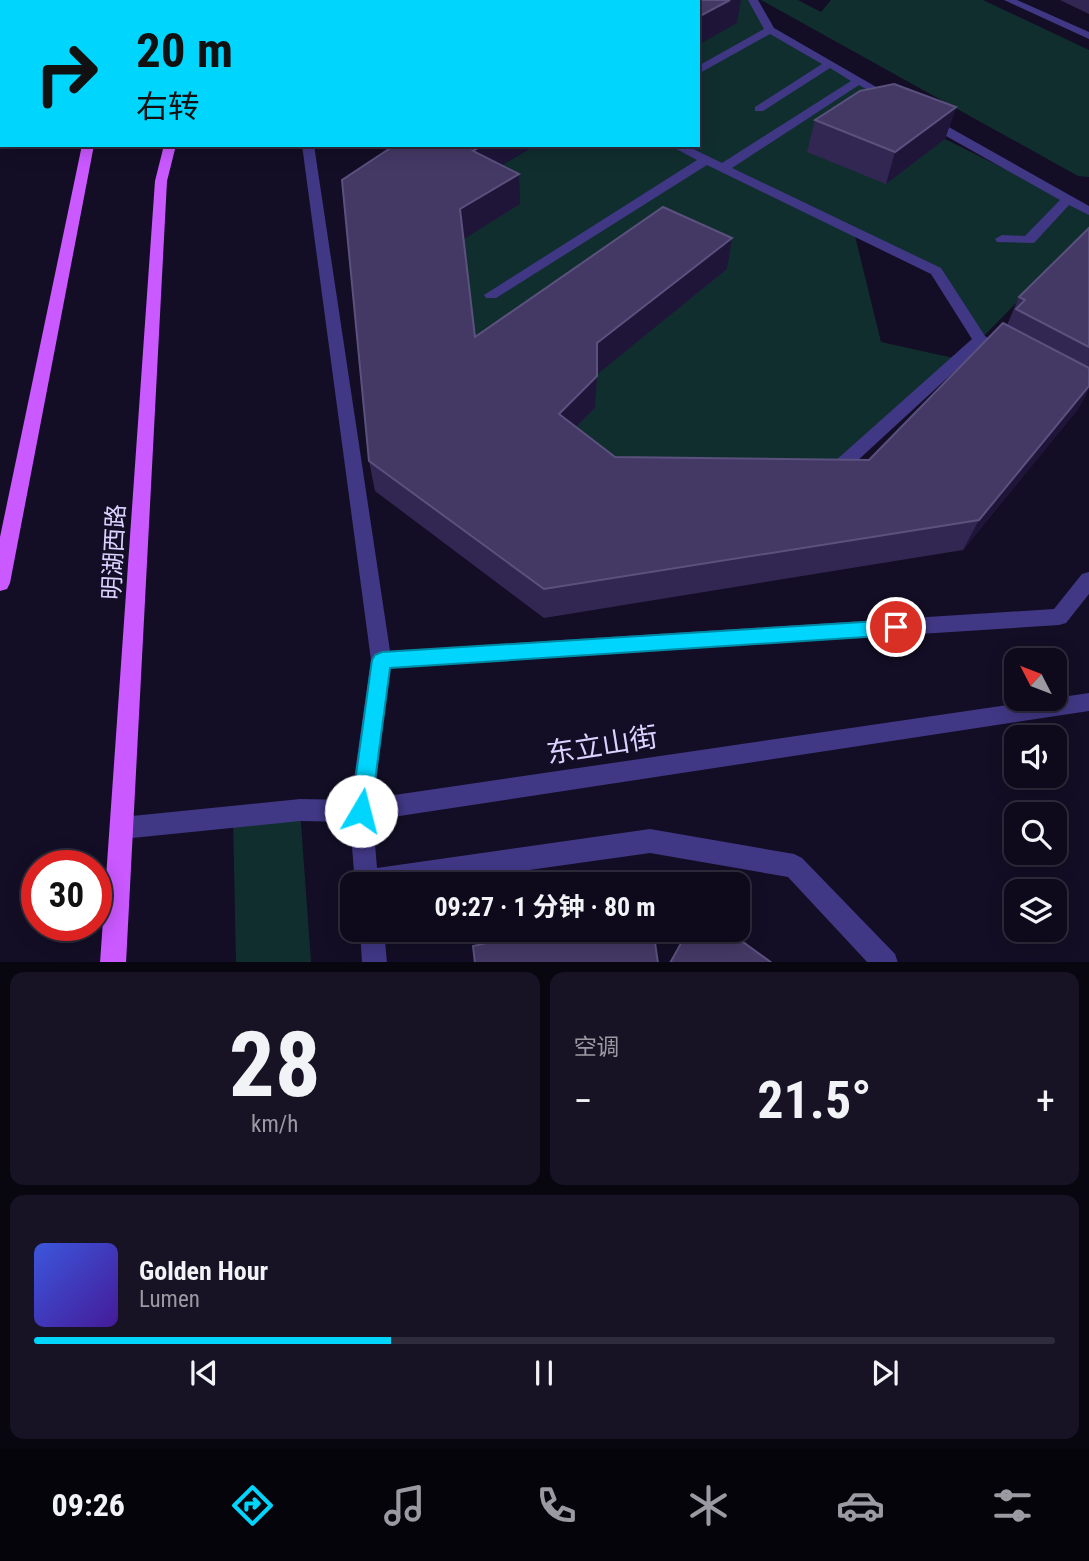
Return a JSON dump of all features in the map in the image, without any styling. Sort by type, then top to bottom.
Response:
[{"type":"main road","points":[[1,571],[88,147]]},
{"type":"main road","name":"明湖西路","points":[[113,962],[161,181],[170,147]]},
{"type":"street","points":[[753,0],[770,30],[1089,211]]},
{"type":"street","points":[[1009,0],[1089,36]]},
{"type":"street","points":[[700,70],[770,30]]},
{"type":"street","points":[[759,109],[829,64]]},
{"type":"street","points":[[723,168],[858,81]]},
{"type":"street","points":[[308,147],[382,660],[361,811],[366,872]]},
{"type":"street","points":[[679,147],[936,271],[980,340],[1016,360]]},
{"type":"street","points":[[491,295],[706,160]]},
{"type":"street","points":[[1002,239],[1029,240],[1068,199]]},
{"type":"street","points":[[812,469],[838,468],[980,340]]},
{"type":"street","points":[[382,660],[1059,617],[1089,580]]},
{"type":"street","name":"东立山街","points":[[122,828],[300,810],[361,811],[1089,702]]},
{"type":"street","points":[[436,872],[650,841],[794,866],[886,962]]},
{"type":"street","points":[[373,942],[375,962]]},
{"type":"green space","points":[[700,0],[753,0],[770,30],[924,118],[945,139],[1089,211],[1089,228],[980,340],[936,271],[854,232],[881,342],[958,359],[838,468],[667,473],[558,445],[596,375],[726,269],[483,418],[462,240],[519,204],[475,181],[533,147],[700,147]]},
{"type":"green space","points":[[761,0],[798,0],[821,12],[831,0],[983,0],[1089,50],[1089,177],[1078,176]]},
{"type":"green space","points":[[300,810],[311,962],[236,962],[233,817]]},
{"type":"building","points":[[700,0],[730,0],[700,16]]},
{"type":"building","points":[[894,84],[956,107],[895,152],[815,120],[860,91]]},
{"type":"building","points":[[392,147],[480,147],[473,151],[519,174],[460,209],[475,337],[663,207],[732,238],[597,343],[597,376],[559,414],[615,457],[869,460],[1003,323],[1089,368],[1089,386],[979,520],[544,589],[369,461],[342,180]]},
{"type":"building","points":[[1089,228],[1089,347],[1016,309],[1025,300],[1019,297]]},
{"type":"building","points":[[491,942],[655,942],[658,962],[475,962],[473,946]]},
{"type":"building","points":[[682,942],[743,942],[771,962],[671,962]]},
{"type":"route","points":[[361,811],[382,660],[896,627]]}]
